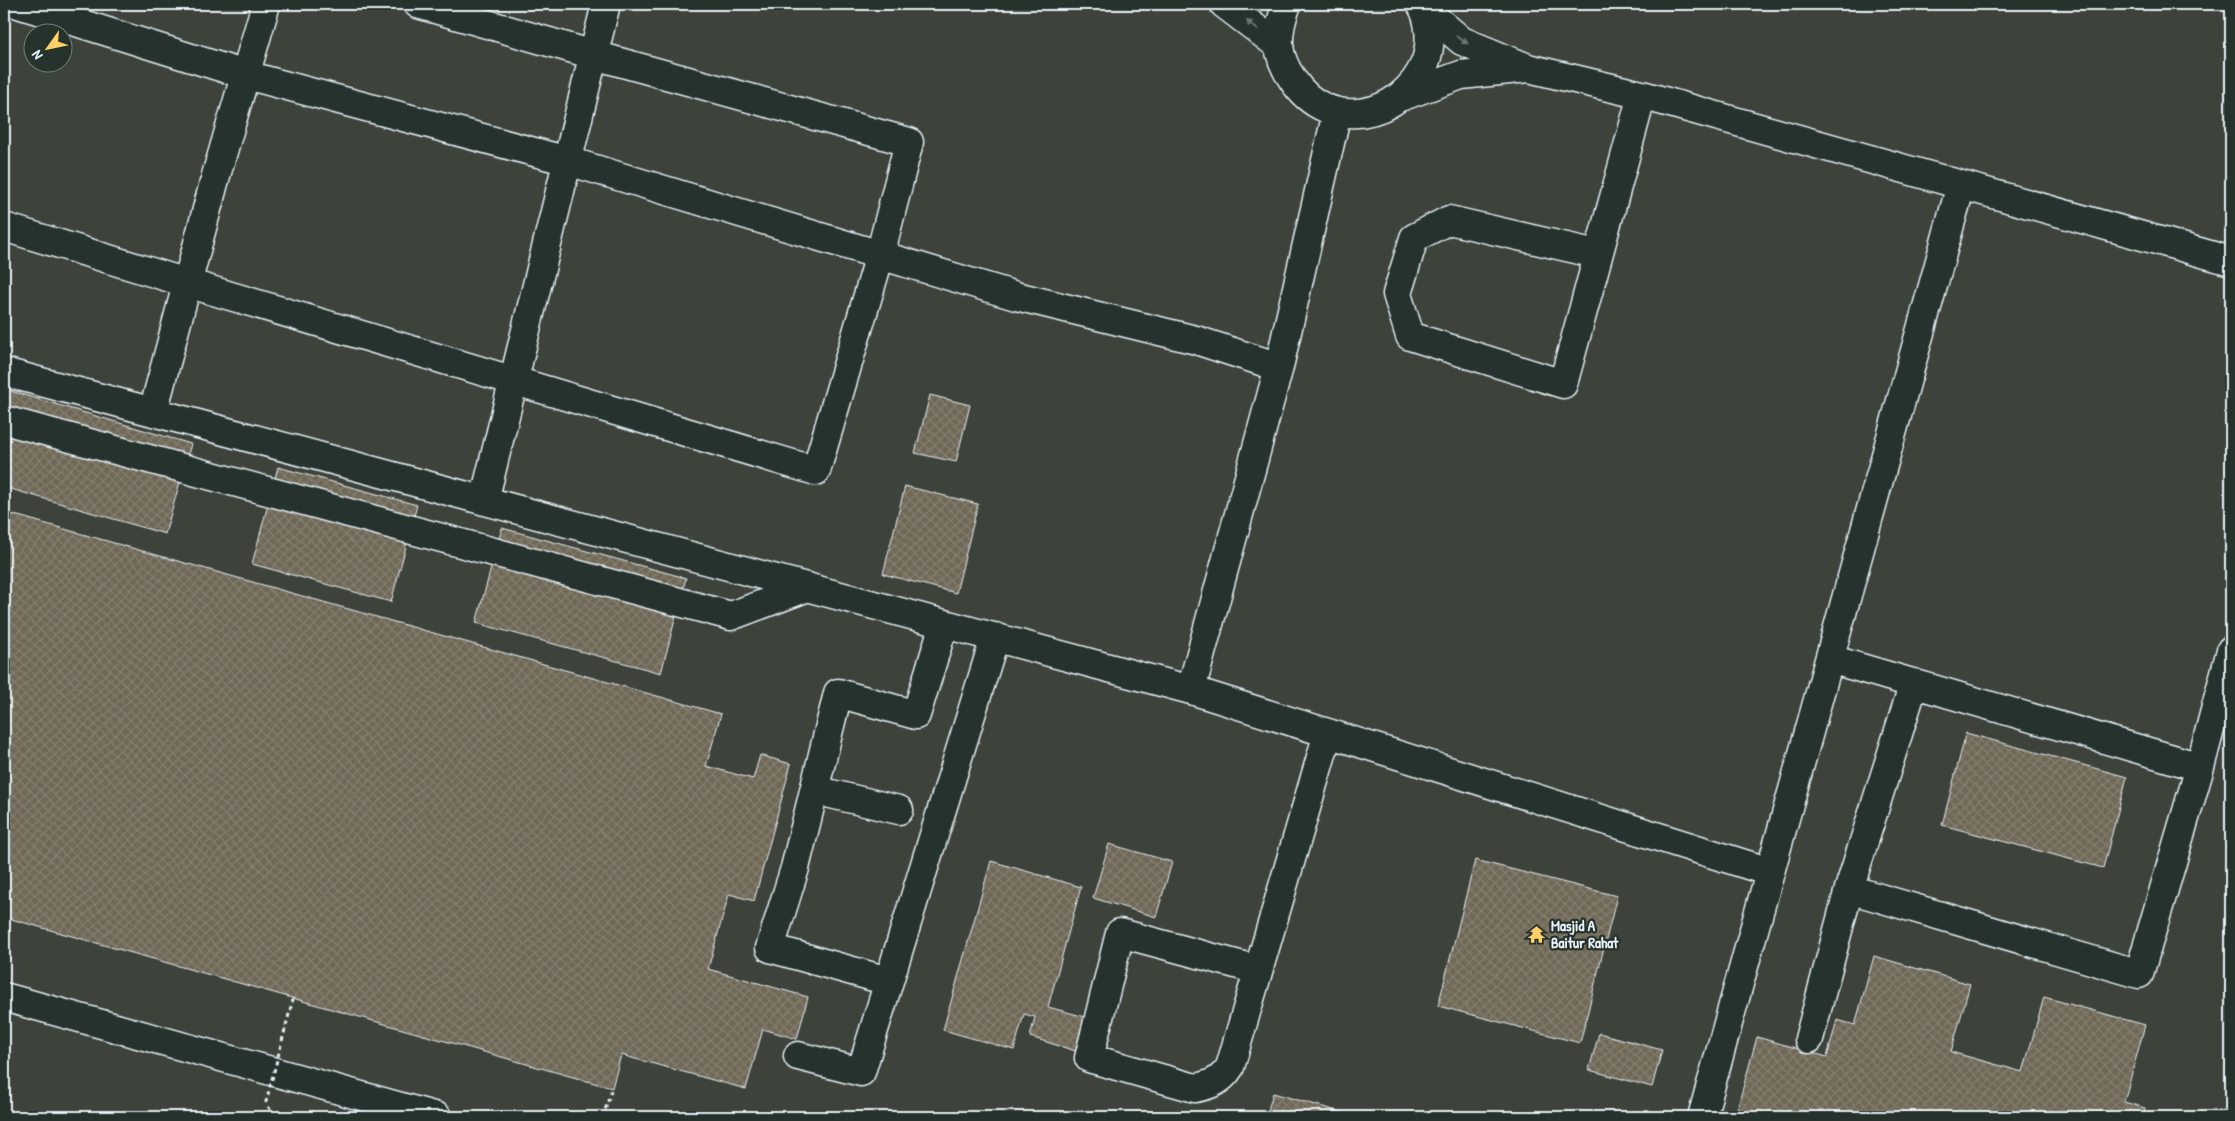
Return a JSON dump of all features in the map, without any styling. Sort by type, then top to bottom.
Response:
[{"type":"main road","points":[[18,4],[246,75],[568,161],[1016,296],[1196,340],[1279,367]]},
{"type":"main road","points":[[153,412],[215,179],[266,4]]},
{"type":"main road","points":[[4,226],[187,284],[816,471],[880,255],[909,142],[418,4]]},
{"type":"main road","points":[[484,501],[606,4]]},
{"type":"main road","points":[[1224,4],[1279,46]]},
{"type":"main road","points":[[1287,4],[1280,24],[1279,46],[1286,69],[1298,88],[1316,103],[1337,112],[1361,114],[1383,108],[1403,96],[1461,75],[1528,68]]},
{"type":"main road","points":[[1423,6],[1462,41],[1528,68],[1642,95],[2231,261]]},
{"type":"main road","points":[[1403,96],[1418,78],[1428,56],[1430,32],[1423,6]]},
{"type":"main road","points":[[1597,254],[1449,220],[1414,238],[1397,294],[1410,336],[1563,384],[1642,95]]},
{"type":"main road","points":[[1191,690],[1279,367],[1337,112]]},
{"type":"main road","points":[[1702,1117],[1961,185]]},
{"type":"main road","points":[[4,372],[1191,690],[1770,872]]},
{"type":"main road","points":[[4,420],[731,616],[808,587]]},
{"type":"main road","points":[[888,982],[770,948],[795,868],[838,692],[916,715],[944,624]]},
{"type":"main road","points":[[798,1056],[861,1072],[995,637]]},
{"type":"main road","points":[[1849,889],[2139,974],[2200,767],[2231,650]]},
{"type":"main road","points":[[1830,659],[2200,767]]},
{"type":"main road","points":[[1810,1040],[1849,889],[1914,683]]},
{"type":"main road","points":[[1258,970],[1120,933],[1089,1058],[1195,1088],[1211,1085],[1224,1077],[1230,1067],[1328,733]]},
{"type":"main road","points":[[814,790],[899,810]]},
{"type":"main road","points":[[4,997],[437,1117]]},
{"type":"path","points":[[274,1117],[266,1102],[293,999]]},
{"type":"path","points":[[603,1117],[612,1088]]},
{"type":"shaded area","points":[[4,4],[2231,4],[2231,1117],[4,1117]]},
{"type":"building","points":[[4,389],[191,444],[165,534],[4,487]]},
{"type":"building","points":[[930,395],[970,405],[956,462],[915,453]]},
{"type":"building","points":[[278,467],[417,505],[391,602],[252,564]]},
{"type":"building","points":[[905,486],[978,504],[956,593],[883,574]]},
{"type":"building","points":[[4,512],[721,714],[706,766],[753,779],[760,755],[791,764],[754,901],[729,894],[708,969],[808,997],[797,1039],[763,1029],[746,1089],[621,1055],[612,1088],[4,917]]},
{"type":"building","points":[[502,528],[686,578],[661,673],[476,623]]},
{"type":"building","points":[[1966,733],[2127,777],[2103,868],[1942,825]]},
{"type":"building","points":[[1109,844],[1172,862],[1156,917],[1093,898]]},
{"type":"building","points":[[1475,860],[1617,896],[1580,1043],[1438,1006]]},
{"type":"building","points":[[991,861],[1081,887],[1048,1007],[1089,1018],[1079,1052],[1030,1037],[1035,1017],[1024,1014],[1014,1050],[943,1030]]},
{"type":"building","points":[[1874,956],[1970,984],[1951,1052],[2023,1072],[2044,997],[2145,1025],[2124,1102],[2145,1108],[2143,1117],[1735,1117],[1757,1037],[1827,1057],[1837,1020],[1855,1025]]},
{"type":"building","points":[[1599,1033],[1662,1050],[1652,1087],[1589,1070]]},
{"type":"building","points":[[1273,1093],[1359,1117],[1266,1117]]},
{"type":"place","name":"Masjid A Baitur Rahat","points":[[1537,934]]}]
